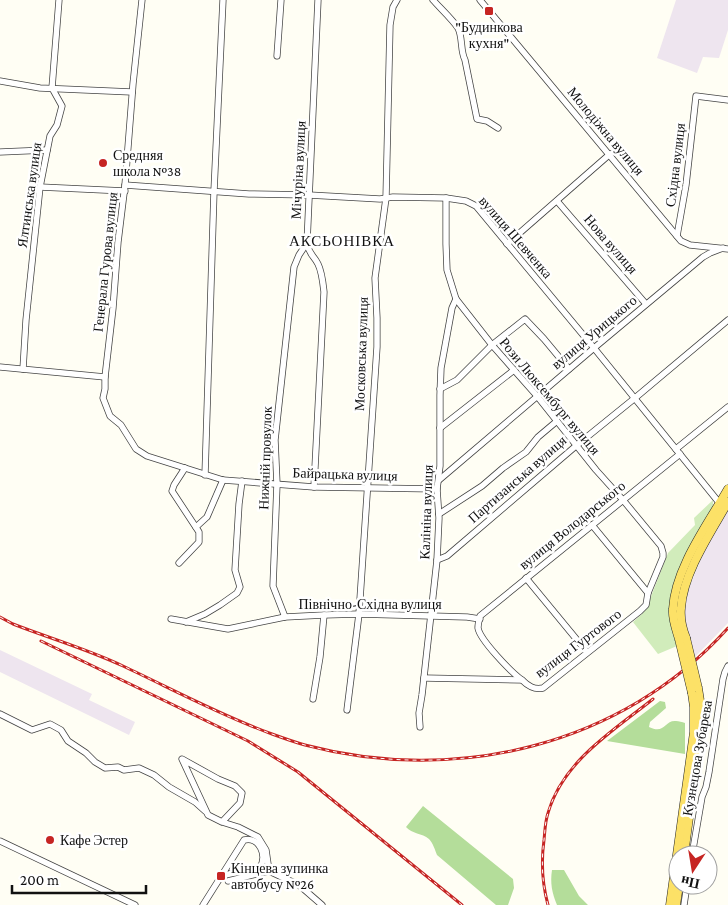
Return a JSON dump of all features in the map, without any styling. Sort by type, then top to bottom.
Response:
[{"type":"main road","points":[[685,845],[701,725],[701,707],[682,639],[673,616],[673,609],[676,592],[687,560],[709,520],[725,504],[728,489]]},
{"type":"main road","points":[[670,905],[694,732],[695,691]]},
{"type":"street","name":"Ялтинська вулиця","points":[[23,369],[26,320],[40,187],[50,136],[57,125],[62,106],[52,88],[59,0]]},
{"type":"street","name":"Генерала Гурова вулиця","points":[[121,425],[110,416],[103,398],[142,0]]},
{"type":"street","points":[[205,475],[214,192],[223,0]]},
{"type":"street","points":[[277,56],[281,0]]},
{"type":"street","name":"Мічуріна вулиця","points":[[314,487],[324,292],[321,272],[318,264],[310,254],[307,243],[318,0]]},
{"type":"street","name":"Московська вулиця","points":[[348,710],[359,614],[377,347],[375,278],[386,198],[390,25],[393,7],[397,0]]},
{"type":"street","points":[[433,0],[458,29],[477,119],[487,121],[498,128]]},
{"type":"street","name":"Молодіжна вулиця","points":[[480,0],[681,241],[690,245],[725,248]]},
{"type":"street","points":[[0,81],[40,88],[132,92]]},
{"type":"street","name":"Східна вулиця","points":[[677,236],[686,185],[696,96],[728,100]]},
{"type":"street","points":[[0,152],[47,150]]},
{"type":"street","points":[[507,244],[610,154]]},
{"type":"street","name":"вулиця Шевченка","points":[[40,187],[125,188],[249,194],[309,194],[380,199],[394,197],[466,200],[476,206],[678,451],[725,504]]},
{"type":"street","name":"Рози Люксембург вулиця","points":[[446,198],[447,270],[456,299],[492,345],[537,396],[596,470],[661,546],[664,553],[648,593]]},
{"type":"street","name":"Нова вулиця","points":[[556,201],[646,304]]},
{"type":"street","name":"Нижній провулок","points":[[285,617],[273,586],[277,484],[275,440],[294,267],[307,243]]},
{"type":"street","name":"вулиця Урицького","points":[[439,480],[703,257],[725,248]]},
{"type":"street","name":"Калініна вулиця","points":[[420,727],[419,713],[437,560],[441,368],[452,308],[456,299]]},
{"type":"street","points":[[440,389],[457,380],[492,345],[525,319],[569,369]]},
{"type":"street","name":"Партизанська вулиця","points":[[437,560],[447,556],[576,445],[728,320]]},
{"type":"street","points":[[0,367],[105,377]]},
{"type":"street","points":[[440,428],[514,370]]},
{"type":"street","name":"вулиця Володарського","points":[[480,618],[526,578],[623,500],[728,407]]},
{"type":"street","points":[[439,514],[482,486],[526,452],[538,437],[557,420]]},
{"type":"street","name":"Байрацька вулиця","points":[[121,425],[136,449],[142,453],[223,480],[314,487],[437,489]]},
{"type":"street","points":[[179,563],[199,542],[199,532],[172,491],[185,468]]},
{"type":"street","points":[[196,527],[207,517],[223,480]]},
{"type":"street","points":[[185,622],[205,614],[220,605],[237,594],[240,587],[235,570],[242,481]]},
{"type":"street","points":[[592,525],[648,593]]},
{"type":"street","points":[[526,578],[587,652]]},
{"type":"street","name":"вулиця Гуртового","points":[[424,678],[522,680],[535,689],[543,688],[643,609],[646,605],[648,593]]},
{"type":"street","name":"Північно-Східна вулиця","points":[[171,619],[228,629],[285,617],[324,615],[359,614],[480,618]]},
{"type":"street","points":[[313,699],[324,615]]},
{"type":"street","points":[[480,618],[478,630],[486,642],[522,680]]},
{"type":"street","name":"Кузнецова Зубарева","points":[[694,845],[702,797],[709,772],[723,679],[728,666]]},
{"type":"street","points":[[0,714],[32,730],[50,724],[62,730],[68,741],[105,768],[118,766],[124,770],[139,768],[154,775],[169,787],[195,802],[208,815],[258,837],[266,850],[269,871]]},
{"type":"street","points":[[208,815],[182,759],[235,786],[242,793],[240,803],[222,822]]},
{"type":"street","points":[[203,905],[221,876],[244,840],[252,840],[261,848],[264,860],[260,867],[221,876]]},
{"type":"street","points":[[0,841],[134,905]]},
{"type":"street","points":[[228,882],[269,871],[299,885],[322,905]]},
{"type":"shaded area","points":[[676,0],[728,0],[728,30],[719,58],[703,57],[697,73],[657,58]]},
{"type":"shaded area","points":[[728,509],[728,623],[694,658],[685,627],[684,608],[688,590],[706,547]]},
{"type":"shaded area","points":[[0,650],[92,694],[89,700],[135,722],[129,735],[0,672]]},
{"type":"green space","points":[[713,500],[713,507],[684,559],[671,624],[677,646],[658,654],[633,622],[642,614],[648,604],[668,553],[695,525],[694,518]]},
{"type":"green space","points":[[660,701],[665,702],[666,708],[650,722],[649,727],[658,729],[672,721],[685,723],[685,754],[607,741]]},
{"type":"green space","points":[[423,806],[513,879],[514,888],[508,905],[496,905],[437,855],[429,839],[406,827]]},
{"type":"green space","points":[[552,870],[564,870],[579,896],[588,905],[557,905],[552,888]]},
{"type":"railway","points":[[0,617],[13,624],[109,660],[234,719],[288,740],[362,756],[420,760],[477,757],[533,746],[587,727],[638,702],[686,669],[728,628]]},
{"type":"railway","points":[[41,641],[248,741],[298,772],[462,905]]},
{"type":"railway","points":[[548,905],[543,881],[543,856],[546,820],[555,794],[565,778],[591,748],[653,699]]},
{"type":"place","name":"\"Будинкова кухня\"","points":[[489,11]]},
{"type":"place","name":"Средняя школа №38","points":[[103,163]]},
{"type":"place","name":"Кафе Эстер","points":[[50,840]]},
{"type":"place","name":"Кінцева зупинка автобусу №26","points":[[221,876]]},
{"type":"district","name":"АКСЬОНІВКА","points":[[342,241]]}]
